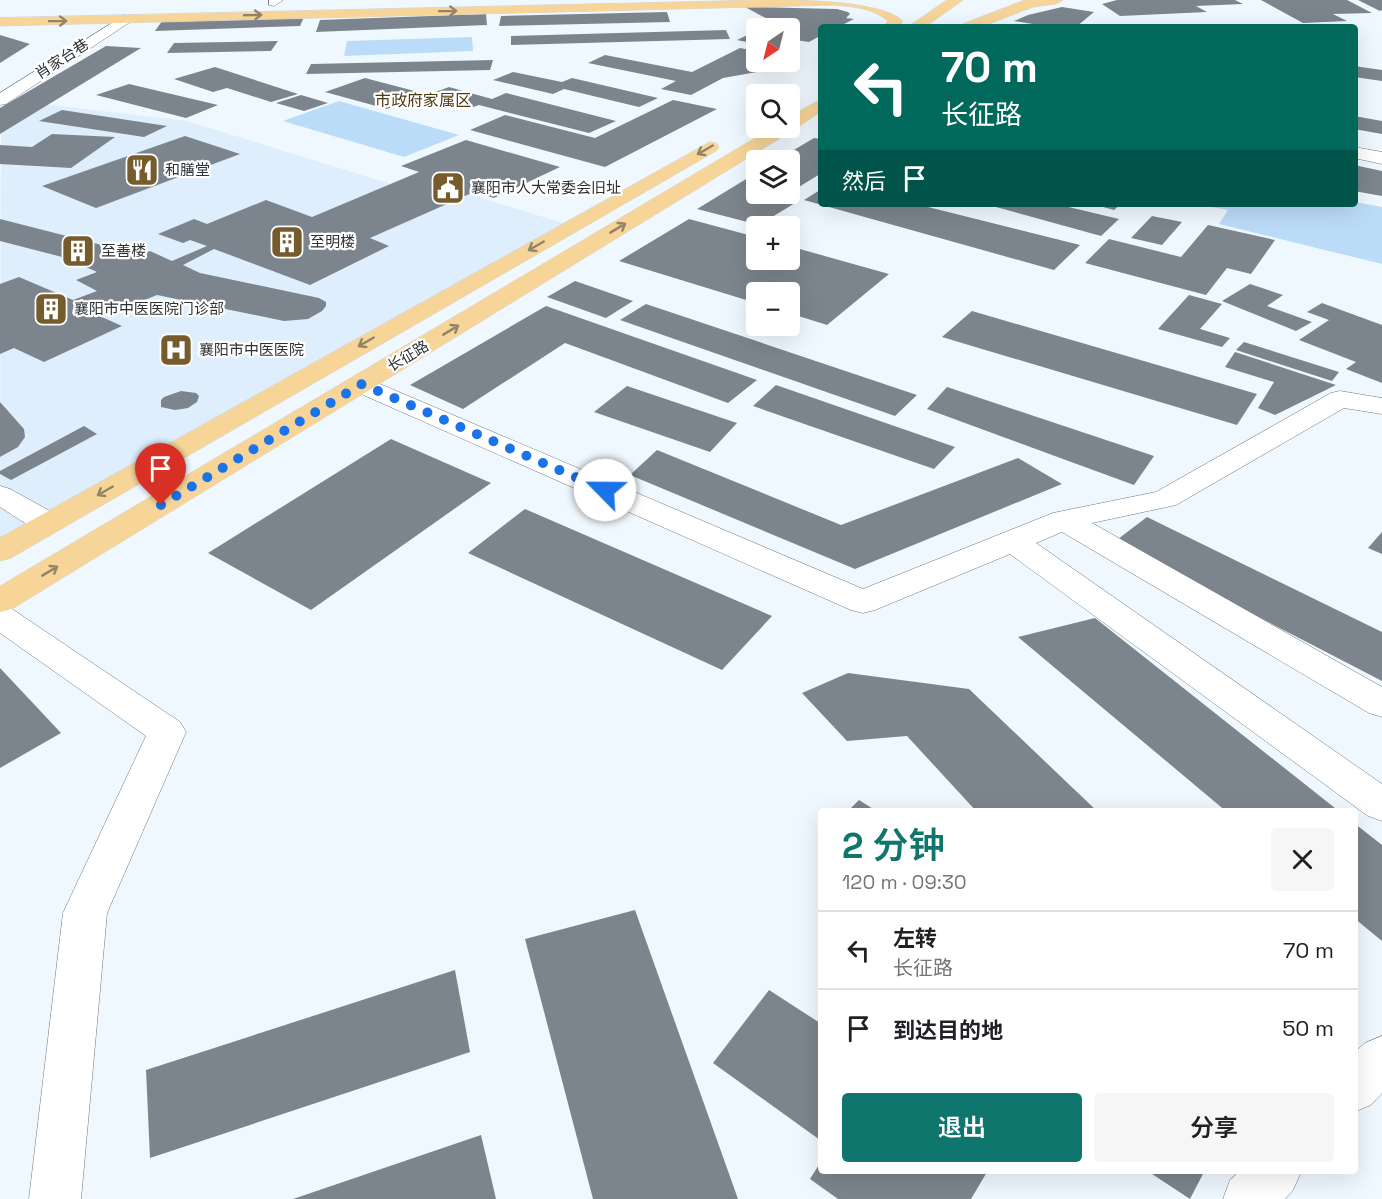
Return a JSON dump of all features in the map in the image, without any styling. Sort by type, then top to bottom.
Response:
[{"type":"main road","points":[[0,11],[361,0]]},
{"type":"main road","points":[[0,22],[858,0]]},
{"type":"main road","points":[[920,24],[956,0]]},
{"type":"main road","points":[[976,24],[1030,3],[1056,0]]},
{"type":"main road","points":[[835,1],[865,5],[889,12],[896,21],[894,24]]},
{"type":"main road","points":[[956,24],[993,2]]},
{"type":"main road","points":[[800,118],[818,106]]},
{"type":"main road","name":"长征路","points":[[0,550],[746,127]]},
{"type":"main road","name":"长征路","points":[[0,601],[768,138]]},
{"type":"street","name":"肖家台巷","points":[[0,100],[125,19]]},
{"type":"street","points":[[1358,153],[1382,158]]},
{"type":"street","points":[[362,384],[862,602],[1064,520],[1166,499],[1340,399],[1382,406]]},
{"type":"street","points":[[0,495],[48,523]]},
{"type":"street","points":[[1064,520],[1382,704]]},
{"type":"street","points":[[1013,541],[1382,805]]},
{"type":"street","points":[[0,617],[167,732],[84,913],[55,1199]]},
{"type":"street","points":[[1358,1084],[1382,1059]]},
{"type":"street","points":[[1249,1199],[1273,1174]]},
{"type":"shaded area","points":[[472,37],[473,51],[344,56],[347,41]]},
{"type":"shaded area","name":"襄阳市中医医院","points":[[1,99],[187,121],[391,184],[469,194],[572,226],[0,551]]},
{"type":"shaded area","points":[[339,101],[459,135],[404,157],[283,121]]},
{"type":"shaded area","points":[[1358,203],[1382,207],[1382,264],[1219,224],[1228,210],[1212,207],[1358,207]]},
{"type":"building","points":[[1117,0],[1235,0],[1243,4],[1196,6],[1207,12],[1120,16],[1102,4]]},
{"type":"building","points":[[1261,0],[1347,0],[1372,13],[1333,14],[1347,21],[1303,23]]},
{"type":"building","points":[[1358,0],[1382,0],[1382,10],[1380,11]]},
{"type":"building","points":[[745,7],[837,9],[850,14],[846,18],[854,19],[844,24],[818,24],[818,37],[809,42],[800,41],[800,18],[766,18]]},
{"type":"building","points":[[1062,7],[1094,12],[1080,24],[1032,24],[1014,21],[1028,15]]},
{"type":"building","points":[[667,12],[670,22],[499,26],[501,16]]},
{"type":"building","points":[[486,14],[487,25],[316,32],[320,20]]},
{"type":"building","points":[[304,17],[300,26],[155,31],[162,21]]},
{"type":"building","points":[[726,30],[730,39],[511,45],[511,36]]},
{"type":"building","points":[[0,35],[30,44],[0,63]]},
{"type":"building","points":[[746,36],[746,42],[737,40]]},
{"type":"building","points":[[278,41],[271,51],[167,53],[174,43]]},
{"type":"building","points":[[106,46],[141,48],[0,134],[0,108]]},
{"type":"building","points":[[740,48],[746,49],[746,72],[757,72],[723,78],[691,95],[661,89],[676,81],[588,63],[605,55],[692,72]]},
{"type":"building","points":[[493,60],[490,70],[306,74],[311,64]]},
{"type":"building","points":[[215,67],[298,94],[271,102],[227,88],[213,92],[174,79]]},
{"type":"building","points":[[1358,67],[1382,70],[1382,81],[1358,78]]},
{"type":"building","points":[[513,72],[562,82],[572,78],[658,98],[639,107],[564,89],[553,94],[493,80]]},
{"type":"building","points":[[365,78],[426,94],[387,109],[325,92]]},
{"type":"building","points":[[129,84],[218,105],[186,118],[96,95]]},
{"type":"building","points":[[449,87],[492,99],[506,93],[616,121],[589,133],[479,105],[473,107],[427,95]]},
{"type":"building","points":[[301,95],[328,103],[304,111],[276,103]]},
{"type":"building","points":[[673,100],[717,109],[605,167],[470,130],[505,115],[595,138]]},
{"type":"building","points":[[62,110],[167,126],[144,137],[39,121]]},
{"type":"building","points":[[1358,117],[1382,121],[1382,134],[1358,130]]},
{"type":"building","points":[[52,134],[115,137],[71,168],[0,164],[0,145],[32,147]]},
{"type":"building","name":"和膳堂","points":[[185,136],[240,154],[96,208],[42,186]]},
{"type":"building","points":[[814,138],[818,139],[818,175],[800,186],[800,150],[794,150]]},
{"type":"building","points":[[466,140],[560,167],[494,198],[474,192],[370,238],[389,246],[310,285],[214,249],[183,265],[200,273],[319,298],[326,302],[322,311],[308,319],[284,321],[157,295],[130,306],[119,301],[93,313],[122,326],[44,362],[14,348],[0,354],[0,284],[19,277],[73,300],[97,291],[76,280],[97,272],[66,258],[0,241],[0,219],[102,245],[133,257],[150,251],[172,261],[207,246],[190,240],[183,243],[158,234],[194,219],[207,224],[266,200],[312,217],[419,172],[401,166]]},
{"type":"building","points":[[1358,166],[1382,171],[1382,196],[1358,192]]},
{"type":"building","points":[[746,179],[746,204],[793,204],[774,216],[746,216],[746,222],[697,209]]},
{"type":"building","points":[[818,191],[818,204],[804,200]]},
{"type":"building","points":[[829,207],[928,207],[1080,245],[1054,270]]},
{"type":"building","points":[[996,207],[1069,207],[1119,219],[1101,236]]},
{"type":"building","points":[[1152,216],[1182,222],[1162,245],[1131,238]]},
{"type":"building","points":[[689,219],[746,234],[746,270],[800,270],[800,249],[889,274],[827,325],[800,316],[800,282],[746,282],[746,300],[619,261]]},
{"type":"building","points":[[1208,225],[1275,240],[1251,274],[1227,268],[1206,295],[1085,263],[1109,239],[1181,257]]},
{"type":"building","points":[[575,281],[633,301],[606,318],[547,297]]},
{"type":"building","points":[[1250,284],[1283,295],[1267,306],[1312,322],[1296,331],[1222,301]]},
{"type":"building","points":[[1189,295],[1222,304],[1200,329],[1230,338],[1222,347],[1158,329]]},
{"type":"building","points":[[1322,303],[1382,325],[1382,383],[1346,369],[1356,362],[1299,340],[1329,320],[1307,312]]},
{"type":"building","points":[[646,304],[917,395],[895,416],[620,320]]},
{"type":"building","points":[[546,306],[757,380],[728,403],[565,343],[463,409],[410,385]]},
{"type":"building","points":[[972,311],[1257,394],[1237,425],[942,337]]},
{"type":"building","points":[[1244,342],[1339,372],[1332,381],[1236,350]]},
{"type":"building","points":[[1235,352],[1336,385],[1275,415],[1258,408],[1274,382],[1225,367]]},
{"type":"building","points":[[776,385],[955,447],[934,469],[753,406]]},
{"type":"building","points":[[627,386],[737,423],[710,452],[594,412]]},
{"type":"building","points":[[947,387],[1154,456],[1134,485],[927,409]]},
{"type":"building","points":[[181,391],[196,393],[199,396],[197,402],[188,408],[175,410],[161,407],[161,400],[164,397]]},
{"type":"building","points":[[0,402],[24,429],[25,437],[18,447],[0,457]]},
{"type":"building","points":[[84,426],[97,434],[11,480],[0,474],[0,471]]},
{"type":"building","points":[[391,439],[491,483],[311,610],[208,553]]},
{"type":"building","points":[[657,450],[841,525],[1018,458],[1062,484],[855,569],[630,475]]},
{"type":"building","points":[[525,509],[772,616],[722,670],[468,553]]},
{"type":"building","points":[[1147,517],[1382,632],[1382,681],[1114,542]]},
{"type":"building","points":[[1382,532],[1382,554],[1368,548]]},
{"type":"building","points":[[1095,618],[1335,808],[1222,808],[1018,637]]},
{"type":"building","points":[[0,668],[61,733],[0,768]]},
{"type":"building","points":[[848,673],[969,689],[1094,808],[973,808],[907,736],[847,741],[802,693]]},
{"type":"building","points":[[859,800],[872,808],[851,808]]},
{"type":"building","points":[[1358,826],[1382,845],[1382,941],[1358,921]]},
{"type":"building","points":[[635,910],[738,1199],[593,1199],[525,939]]},
{"type":"building","points":[[455,970],[470,1052],[150,1158],[146,1070]]},
{"type":"building","points":[[769,990],[818,1022],[818,1139],[713,1063]]},
{"type":"building","points":[[481,1135],[496,1199],[293,1199]]},
{"type":"building","points":[[818,1166],[818,1174],[986,1174],[971,1199],[838,1199],[810,1179]]},
{"type":"building","points":[[1152,1174],[1203,1174],[1190,1199]]},
{"type":"place","name":"和膳堂","points":[[142,170]]},
{"type":"place","name":"襄阳市人大常委会旧址","points":[[448,188]]},
{"type":"place","name":"至明楼","points":[[287,242]]},
{"type":"place","name":"至善楼","points":[[78,251]]},
{"type":"place","name":"襄阳市中医医院门诊部","points":[[51,309]]},
{"type":"place","name":"襄阳市中医医院","points":[[176,350]]},
{"type":"district","name":"市政府家属区","points":[[423,100]]},
{"type":"route","points":[[161,505],[362,384],[605,490]]}]
